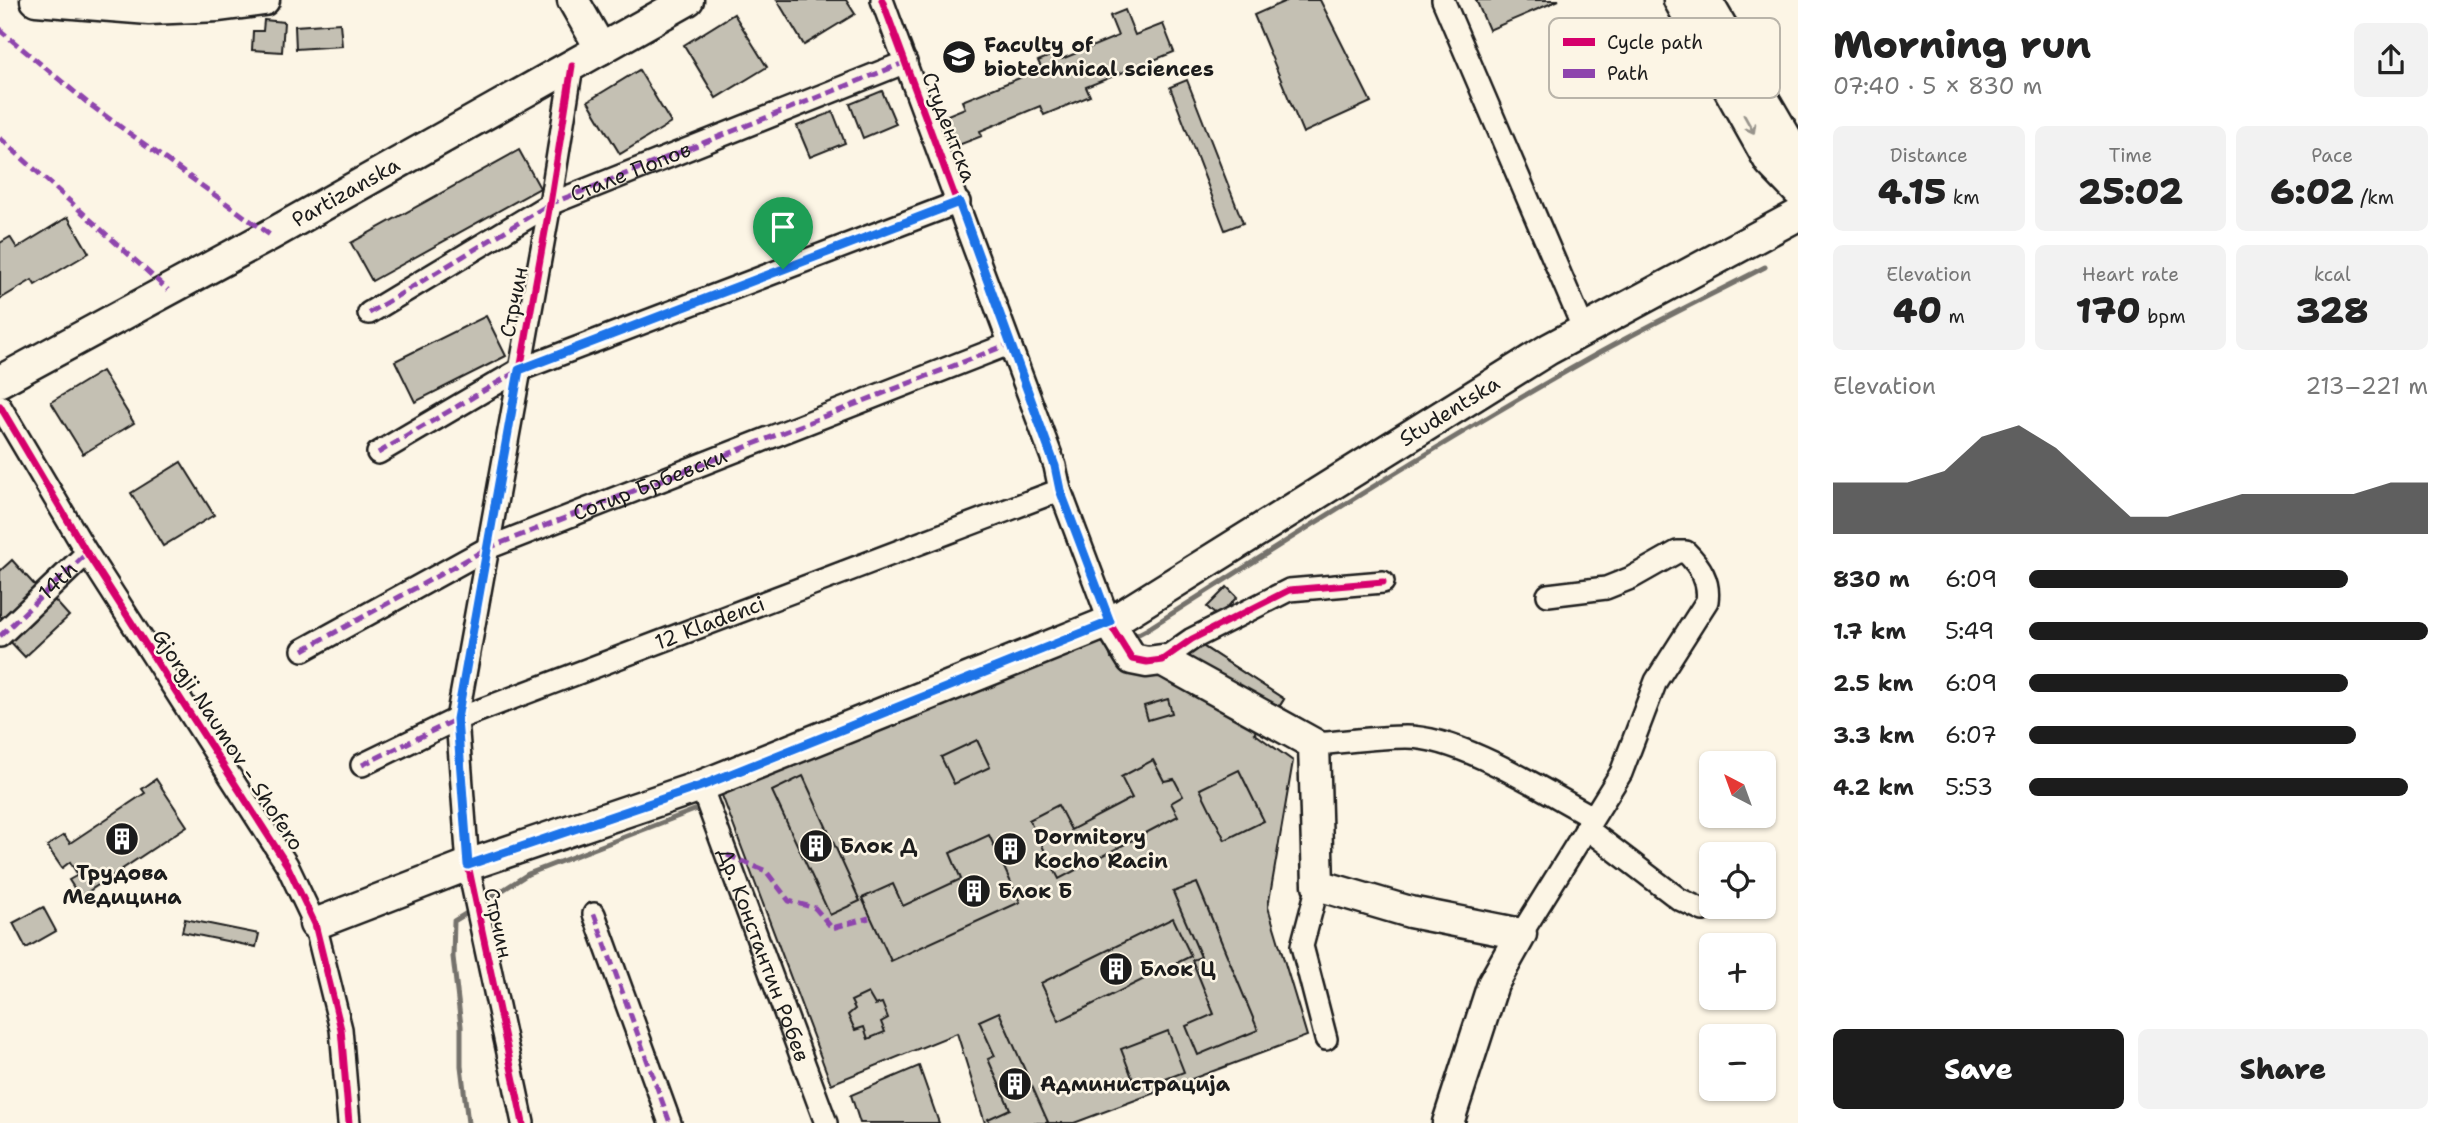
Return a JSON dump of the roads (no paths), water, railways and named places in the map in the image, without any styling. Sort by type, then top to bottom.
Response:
[{"type":"street","points":[[36,0],[149,9],[219,6],[264,0]]},
{"type":"street","points":[[573,0],[600,49]]},
{"type":"street","name":"Partizanska","points":[[0,382],[270,235],[688,0]]},
{"type":"street","name":"Студентска","points":[[882,0],[959,202],[1055,466],[1060,490],[1110,622]]},
{"type":"street","points":[[1443,0],[1584,330]]},
{"type":"street","points":[[1679,0],[1689,18]]},
{"type":"street","points":[[1706,0],[1716,18]]},
{"type":"street","name":"Стале Попов","points":[[369,313],[550,204],[906,62]]},
{"type":"street","name":"Стрчин","points":[[523,1123],[468,865],[457,719],[550,204],[572,66]]},
{"type":"street","points":[[1734,98],[1770,162],[1798,191]]},
{"type":"street","points":[[1763,98],[1791,146],[1798,166]]},
{"type":"street","points":[[377,453],[519,370],[959,202]]},
{"type":"street","name":"Studentska","points":[[315,925],[468,865],[701,786],[1110,622],[1549,349],[1798,215]]},
{"type":"street","name":"Сотир Брбевски","points":[[303,650],[488,548],[1009,344]]},
{"type":"street","name":"Gjorgji Naumov - Shofero","points":[[0,406],[87,553],[287,865],[315,925],[341,1029],[349,1123]]},
{"type":"street","name":"12 Kladenci","points":[[362,765],[457,719],[1060,490]]},
{"type":"street","points":[[1448,1123],[1493,984],[1521,934],[1621,774],[1656,681],[1707,601],[1709,587],[1692,558],[1686,552],[1677,552],[1631,578],[1606,588],[1548,595]]},
{"type":"street","name":"14th","points":[[0,636],[87,553]]},
{"type":"street","points":[[1110,622],[1132,657],[1147,662],[1162,660],[1192,639],[1289,590],[1383,582]]},
{"type":"street","points":[[1162,660],[1314,744],[1407,737],[1433,740],[1481,758],[1590,823],[1679,899],[1699,908]]},
{"type":"street","points":[[1314,744],[1318,885],[1302,946],[1326,1039]]},
{"type":"street","name":"Др. Константин Робев","points":[[701,786],[826,1123]]},
{"type":"street","points":[[1318,885],[1410,912],[1521,934]]},
{"type":"street","points":[[594,914],[670,1123]]},
{"type":"waterway","points":[[1131,638],[1477,423],[1633,334],[1765,267]]},
{"type":"waterway","points":[[481,904],[528,874],[705,806]]},
{"type":"waterway","points":[[468,1123],[453,957],[454,921],[472,910]]},
{"type":"place","name":"Faculty of biotechnical sciences","points":[[959,57]]},
{"type":"place","name":"Трудова Медицина","points":[[122,839]]},
{"type":"place","name":"Блок Д","points":[[816,846]]},
{"type":"place","name":"Dormitory Kocho Racin","points":[[1010,849]]},
{"type":"place","name":"Блок Б","points":[[974,891]]},
{"type":"place","name":"Блок Ц","points":[[1116,969]]},
{"type":"place","name":"Администрација","points":[[1015,1084]]}]
